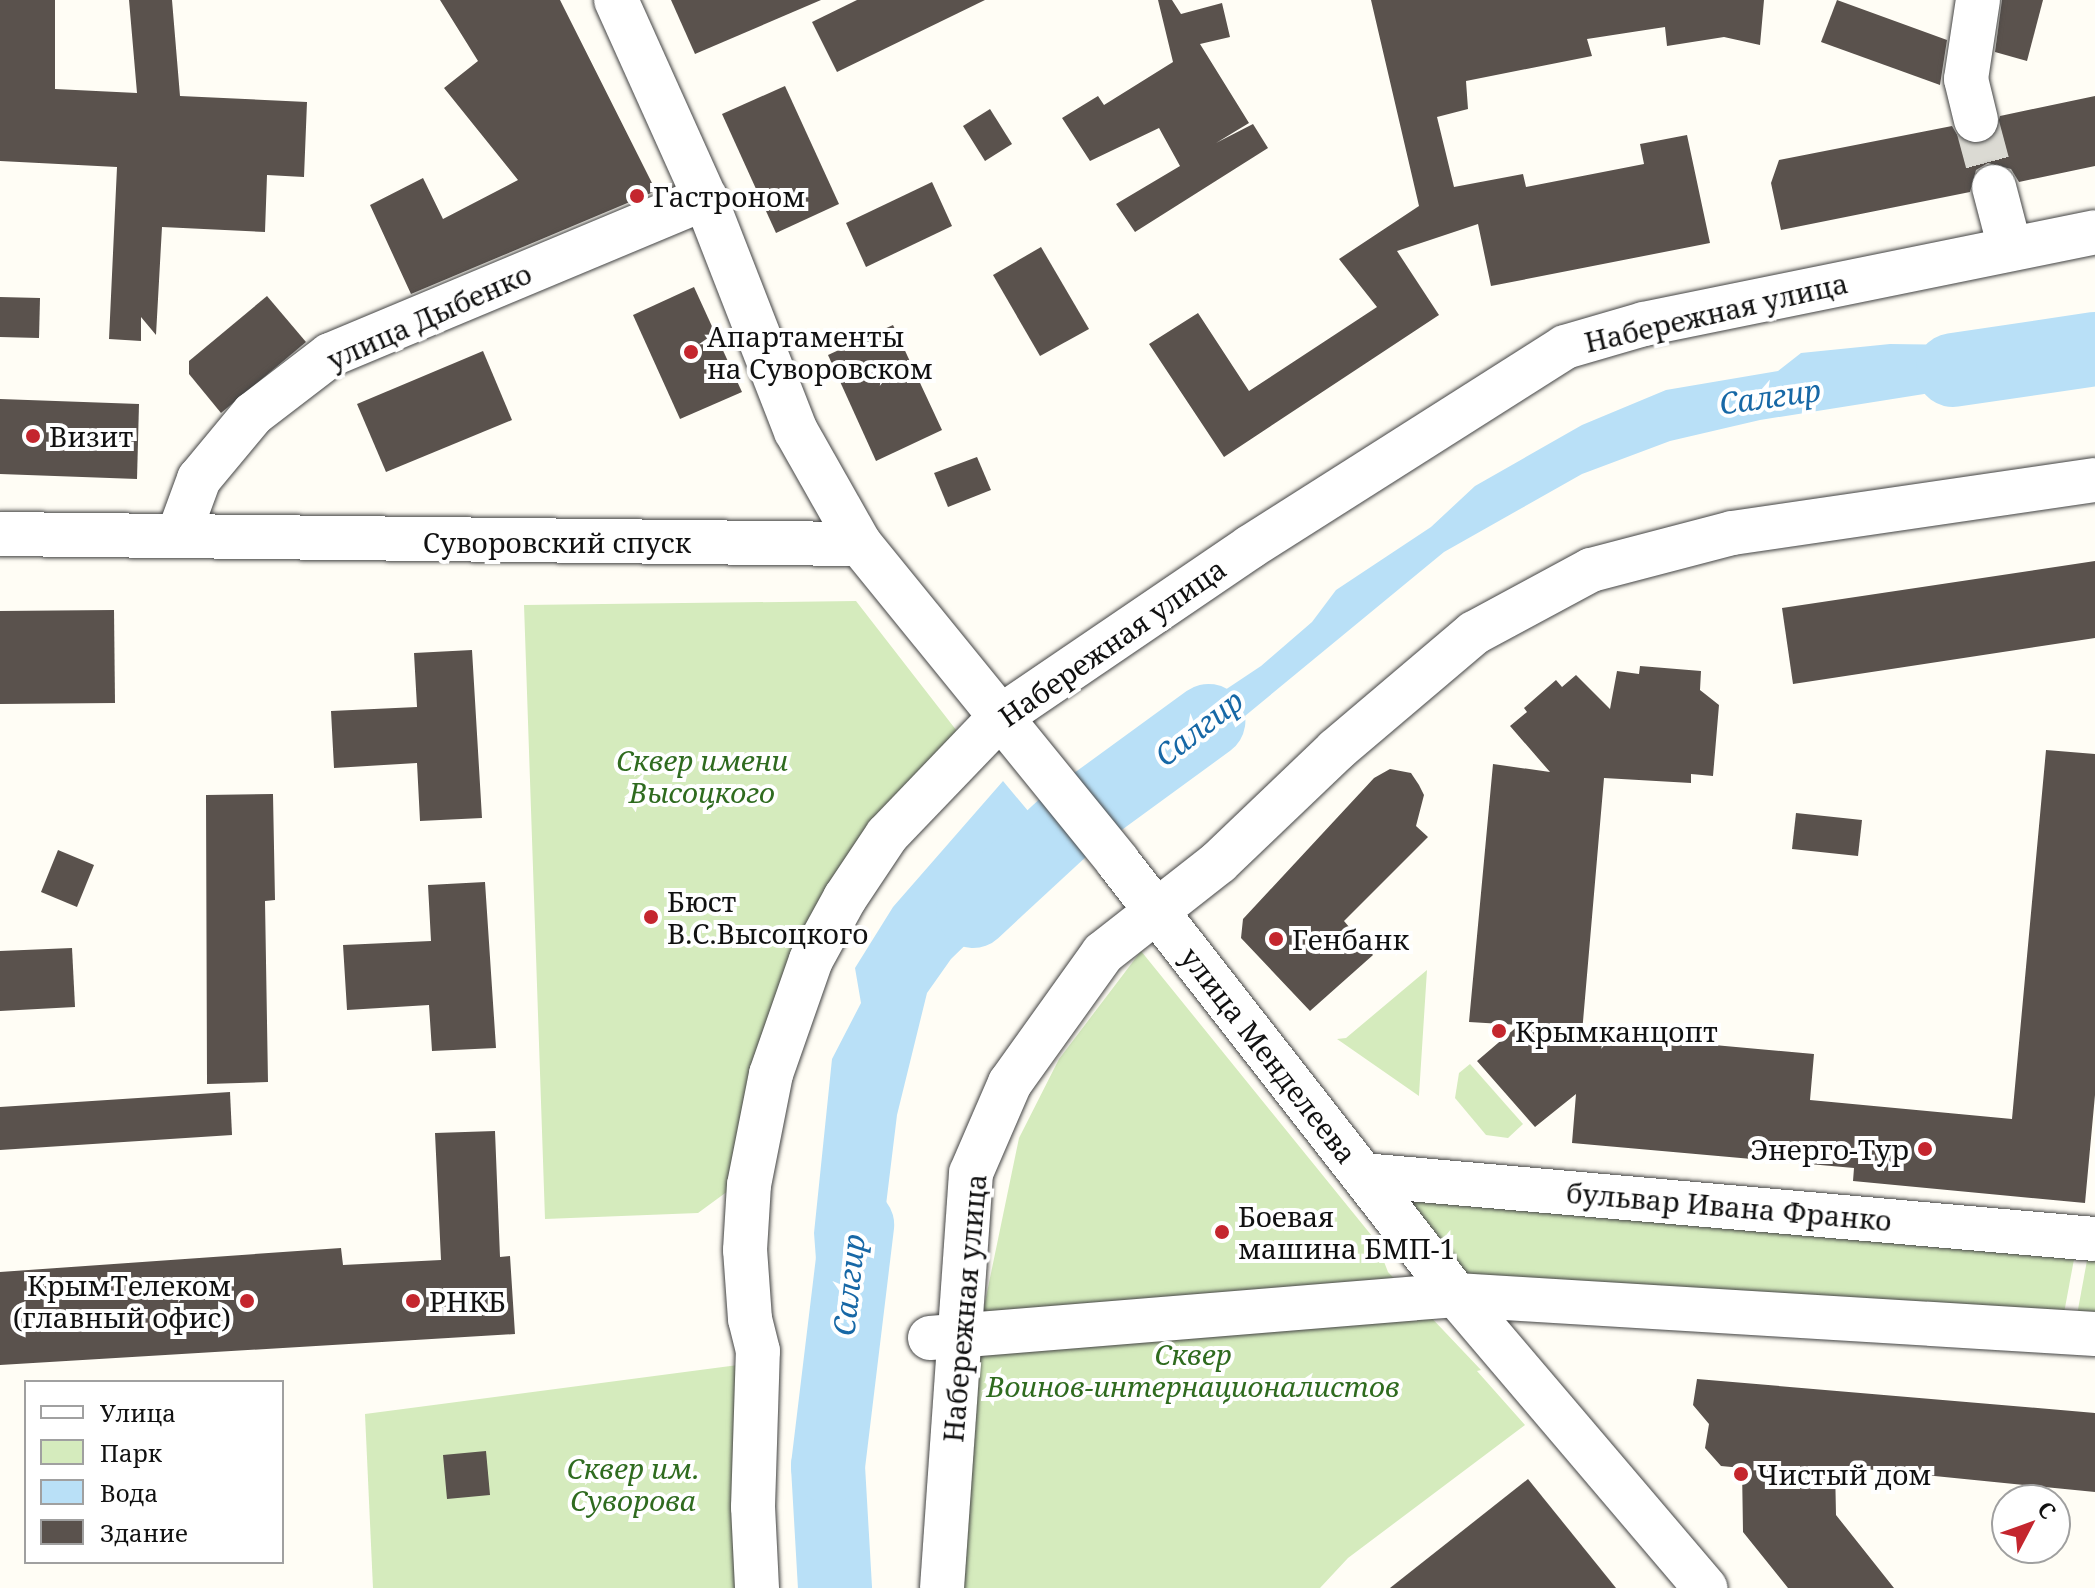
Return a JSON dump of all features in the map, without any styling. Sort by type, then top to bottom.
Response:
[{"type":"street","points":[[616,0],[705,198],[796,431],[860,544],[1009,729]]},
{"type":"street","points":[[1976,120],[1966,79],[1978,0]]},
{"type":"street","points":[[1994,187],[2010,248]]},
{"type":"street","name":"улица Дыбенко","points":[[178,536],[199,479],[253,414],[330,355],[705,198]]},
{"type":"street","name":"Набережная улица","points":[[757,1588],[753,1507],[758,1351],[750,1319],[745,1250],[749,1185],[771,1074],[811,960],[845,898],[887,835],[1009,729],[1250,547],[1565,347],[1644,324],[2095,232]]},
{"type":"street","name":"Набережная улица","points":[[942,1588],[944,1337],[971,1173],[987,1130],[1040,1035],[1103,953],[1154,908],[1219,862],[1336,750],[1474,633],[1591,570],[1732,533],[2095,480]]},
{"type":"street","name":"Суворовский спуск","points":[[0,534],[860,544]]},
{"type":"street","name":"улица Менделеева","points":[[1009,729],[1118,862],[1456,1295],[1705,1588]]},
{"type":"street","name":"бульвар Ивана Франко","points":[[1363,1175],[2095,1239]]},
{"type":"street","points":[[944,1337],[1456,1295],[2095,1334]]},
{"type":"green space","name":"Сквер имени Высоцкого","points":[[856,601],[960,735],[882,818],[728,1191],[698,1213],[545,1219],[524,605]]},
{"type":"green space","name":"Сквер Воинов-интернационалистов","points":[[1141,951],[1376,1241],[1388,1272],[1481,1370],[1477,1371],[1525,1425],[1348,1558],[1320,1588],[957,1588],[968,1384],[1019,1138],[1059,1059]]},
{"type":"green space","points":[[1427,970],[1419,1096],[1337,1039],[1346,1038]]},
{"type":"green space","points":[[1470,1064],[1523,1124],[1508,1138],[1486,1135],[1455,1098],[1459,1073]]},
{"type":"green space","points":[[1401,1195],[2075,1254],[2064,1313],[1465,1278]]},
{"type":"green space","points":[[2088,1255],[2095,1256],[2095,1316],[2077,1315]]},
{"type":"green space","name":"Сквер им. Суворова","points":[[738,1365],[740,1588],[373,1588],[365,1414]]},
{"type":"water","points":[[2095,324],[2095,360],[2080,362],[2072,327]]},
{"type":"water","points":[[2047,333],[2056,373],[1760,420],[1670,441],[1582,474],[1444,552],[1143,800],[1107,755],[1141,746],[1261,666],[1312,622],[1336,590],[1431,527],[1475,486],[1582,425],[1666,390],[1778,371],[1801,353],[1890,344],[1965,345]]},
{"type":"water","points":[[1003,781],[1049,836],[1046,867],[951,959],[927,993],[897,1115],[871,1328],[821,1326],[814,1233],[832,1059],[861,1003],[855,968],[893,907]]},
{"type":"water","points":[[866,1366],[859,1491],[865,1588],[817,1588],[813,1442],[820,1368]]},
{"type":"building","points":[[0,0],[55,0],[55,89],[137,93],[129,0],[172,0],[180,96],[307,102],[304,177],[267,175],[265,232],[162,227],[156,335],[141,317],[141,341],[109,339],[117,167],[0,161]]},
{"type":"building","points":[[440,0],[560,0],[656,191],[411,294],[370,205],[423,178],[443,219],[518,180],[444,88],[478,61]]},
{"type":"building","points":[[671,0],[821,0],[695,54]]},
{"type":"building","points":[[857,0],[985,0],[837,72],[812,22]]},
{"type":"building","points":[[1158,0],[1172,0],[1181,14],[1222,3],[1230,37],[1200,44],[1249,123],[1216,143],[1253,124],[1268,148],[1135,232],[1116,204],[1180,166],[1159,128],[1090,161],[1062,118],[1098,96],[1104,105],[1173,62]]},
{"type":"building","points":[[1371,0],[1764,0],[1760,45],[1724,37],[1667,46],[1665,27],[1587,39],[1592,56],[1466,81],[1468,109],[1437,117],[1454,187],[1523,174],[1526,187],[1644,164],[1640,144],[1687,135],[1710,243],[1491,286],[1478,224],[1397,251],[1439,315],[1224,457],[1149,344],[1198,313],[1249,391],[1377,307],[1339,259],[1419,206]]},
{"type":"building","points":[[1837,0],[1947,40],[1940,85],[1821,42]]},
{"type":"building","points":[[2002,0],[2043,0],[2027,61],[1995,52]]},
{"type":"building","points":[[785,86],[839,204],[776,233],[722,114]]},
{"type":"building","points":[[2095,96],[2095,166],[2019,182],[2011,169],[1988,163],[1976,170],[1970,192],[1781,230],[1771,183],[1779,160],[1952,126],[1959,138],[1981,144],[1994,137],[2000,116]]},
{"type":"building","points":[[990,109],[1012,144],[985,161],[963,126]]},
{"type":"building","points":[[932,182],[952,226],[866,267],[846,223]]},
{"type":"building","points":[[1041,247],[1089,329],[1040,356],[993,275]]},
{"type":"building","points":[[694,287],[742,392],[680,419],[633,315]]},
{"type":"building","points":[[267,296],[306,342],[221,413],[189,374],[189,361]]},
{"type":"building","points":[[0,297],[40,298],[39,338],[0,337]]},
{"type":"building","points":[[893,325],[942,430],[876,461],[828,355]]},
{"type":"building","points":[[483,351],[512,420],[386,472],[357,404]]},
{"type":"building","points":[[0,399],[139,404],[137,479],[0,474]]},
{"type":"building","points":[[977,457],[991,490],[948,507],[934,473]]},
{"type":"building","points":[[2095,561],[2095,638],[1793,684],[1782,608]]},
{"type":"building","points":[[114,610],[115,703],[0,704],[0,611]]},
{"type":"building","points":[[472,650],[482,818],[420,821],[417,763],[334,768],[331,711],[417,707],[414,653]]},
{"type":"building","points":[[1640,666],[1701,671],[1700,690],[1719,705],[1713,776],[1691,774],[1691,783],[1604,778],[1582,1033],[1814,1054],[1810,1100],[2012,1119],[2046,750],[2095,754],[2095,1095],[2085,1203],[1853,1181],[1854,1168],[1572,1143],[1576,1094],[1535,1127],[1477,1061],[1519,1025],[1469,1022],[1493,764],[1550,772],[1510,726],[1527,712],[1524,708],[1556,680],[1562,687],[1576,675],[1610,709],[1617,671],[1639,674]]},
{"type":"building","points":[[1390,769],[1411,773],[1419,785],[1424,795],[1416,826],[1428,837],[1344,921],[1373,955],[1310,1011],[1241,938],[1243,919],[1374,778]]},
{"type":"building","points":[[273,794],[275,900],[265,901],[268,1082],[207,1084],[206,795]]},
{"type":"building","points":[[1796,813],[1862,820],[1858,856],[1792,849]]},
{"type":"building","points":[[58,850],[94,865],[77,907],[41,892]]},
{"type":"building","points":[[485,882],[496,1048],[432,1051],[429,1005],[347,1010],[343,945],[431,941],[428,885]]},
{"type":"building","points":[[72,948],[75,1007],[0,1011],[0,951]]},
{"type":"building","points":[[230,1092],[232,1135],[0,1150],[0,1107]]},
{"type":"building","points":[[495,1131],[500,1257],[510,1256],[515,1334],[0,1365],[0,1272],[341,1248],[343,1265],[441,1260],[435,1133]]},
{"type":"building","points":[[1697,1379],[2095,1413],[2095,1492],[2071,1490],[2071,1484],[2015,1484],[1835,1466],[1836,1515],[1894,1588],[1788,1588],[1743,1532],[1742,1468],[1721,1466],[1705,1448],[1709,1424],[1693,1405]]},
{"type":"building","points":[[486,1451],[490,1495],[447,1499],[443,1455]]},
{"type":"building","points":[[1528,1479],[1616,1588],[1390,1588]]},
{"type":"waterway","name":"Салгир","points":[[1953,370],[2095,349]]},
{"type":"waterway","name":"Салгир","points":[[973,911],[1067,824],[1208,721]]},
{"type":"waterway","name":"Салгир","points":[[835,1588],[828,1466],[857,1225]]},
{"type":"tunnel","points":[[1976,120],[1994,187]]},
{"type":"place","name":"Гастроном","points":[[637,196]]},
{"type":"place","name":"Апартаменты на Суворовском","points":[[691,352]]},
{"type":"place","name":"Визит","points":[[33,436]]},
{"type":"place","name":"Бюст В.С.Высоцкого","points":[[651,917]]},
{"type":"place","name":"Генбанк","points":[[1276,939]]},
{"type":"place","name":"Крымканцопт","points":[[1499,1031]]},
{"type":"place","name":"Энерго-Тур","points":[[1925,1149]]},
{"type":"place","name":"Боевая машина БМП-1","points":[[1222,1232]]},
{"type":"place","name":"КрымТелеком (главный офис)","points":[[247,1301]]},
{"type":"place","name":"РНКБ","points":[[413,1301]]},
{"type":"place","name":"Чистый дом","points":[[1741,1474]]}]
